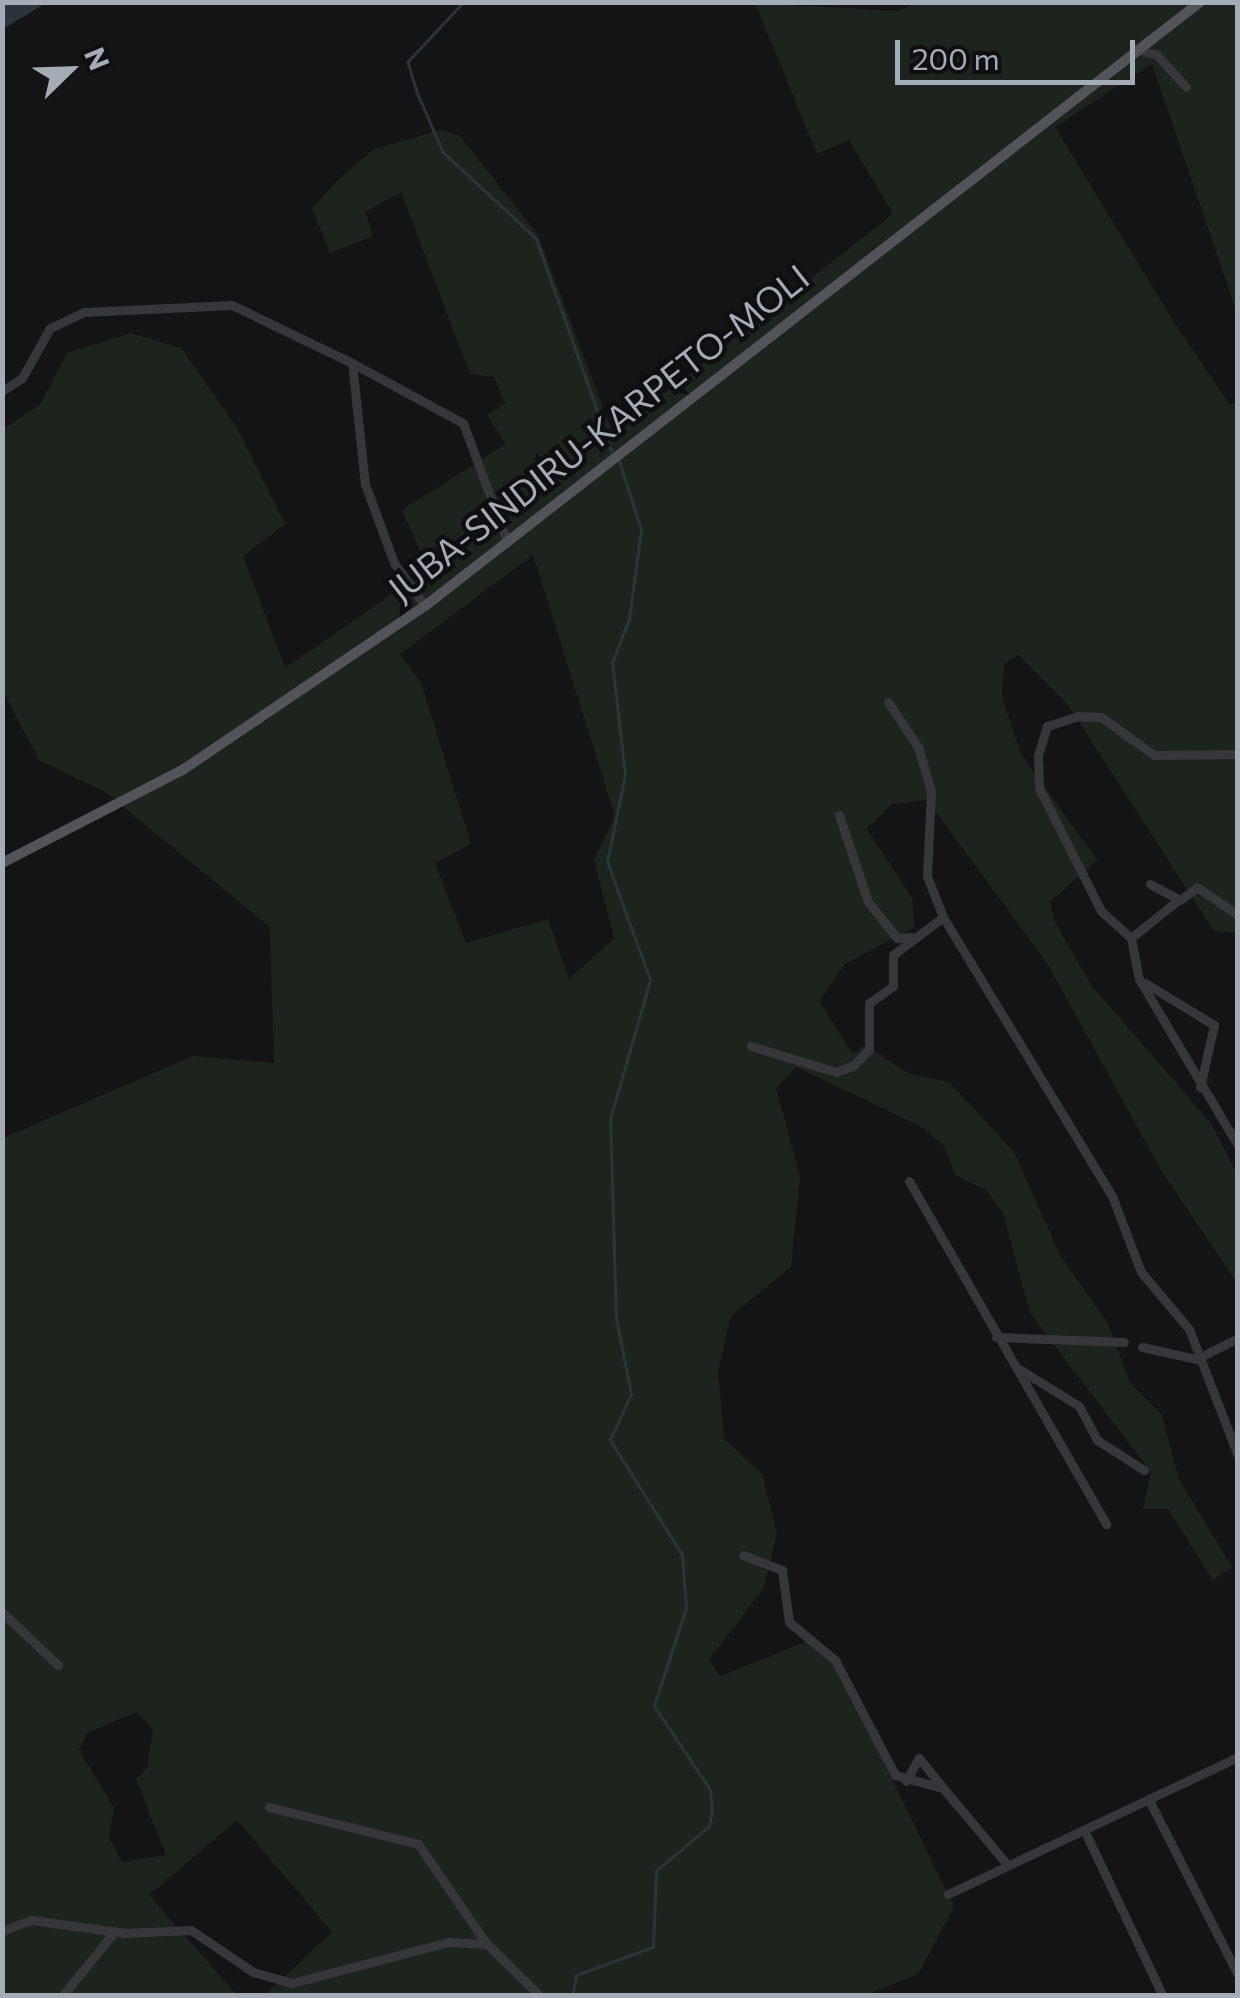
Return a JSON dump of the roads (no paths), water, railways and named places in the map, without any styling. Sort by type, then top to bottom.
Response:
[{"type":"main road","name":"JUBA-SINDIRU-KARPETO-MOLI","points":[[2,862],[184,769],[424,606],[1200,2]]},
{"type":"street","points":[[1136,49],[1158,55],[1186,88]]},
{"type":"street","points":[[2,390],[22,378],[50,328],[84,312],[232,305],[463,423],[506,541]]},
{"type":"street","points":[[352,363],[365,484],[394,563],[424,606]]},
{"type":"street","points":[[888,702],[918,747],[931,791],[927,876],[942,917],[1112,1196],[1142,1272],[1189,1328],[1196,1358],[1238,1456]]},
{"type":"street","points":[[1238,754],[1140,751],[1102,716],[1059,720],[1042,734],[1039,788],[1100,911],[1131,938],[1145,983],[1200,1087],[1238,1146]]},
{"type":"street","points":[[839,815],[868,902],[897,938],[911,937]]},
{"type":"street","points":[[1150,884],[1180,900]]},
{"type":"street","points":[[1131,938],[1197,887],[1238,915]]},
{"type":"street","points":[[751,1046],[836,1072],[854,1065],[869,1048],[868,1003],[892,986],[893,955],[911,937],[942,917]]},
{"type":"street","points":[[1145,983],[1214,1025],[1200,1087]]},
{"type":"street","points":[[909,1181],[1106,1524]]},
{"type":"street","points":[[996,1336],[1124,1342]]},
{"type":"street","points":[[1142,1347],[1196,1358],[1238,1338]]},
{"type":"street","points":[[1016,1367],[1079,1406],[1097,1440],[1144,1470]]},
{"type":"street","points":[[743,1555],[782,1570],[789,1622],[835,1660],[890,1769],[906,1781],[943,1788]]},
{"type":"street","points":[[2,1612],[58,1665]]},
{"type":"street","points":[[948,1894],[1006,1864],[1150,1802],[1238,1757]]},
{"type":"street","points":[[906,1781],[919,1758],[1006,1864]]},
{"type":"street","points":[[1150,1802],[1238,1975]]},
{"type":"street","points":[[269,1807],[418,1844],[487,1944],[540,1996]]},
{"type":"street","points":[[1085,1832],[1163,1996]]},
{"type":"street","points":[[2,1931],[31,1920],[116,1931],[204,1932],[253,1972],[292,1983],[428,1946],[487,1944]]},
{"type":"street","points":[[62,1996],[116,1931]]},
{"type":"waterway","points":[[464,2],[408,62],[417,92],[443,152],[536,238],[612,451]]},
{"type":"waterway","points":[[572,1996],[576,1975],[653,1947],[656,1871],[709,1826],[712,1809],[710,1790],[654,1706],[686,1608],[682,1555],[610,1440],[631,1394],[616,1318],[610,1119],[650,980],[607,862],[625,775],[612,663],[629,619],[641,530],[619,461]]}]
